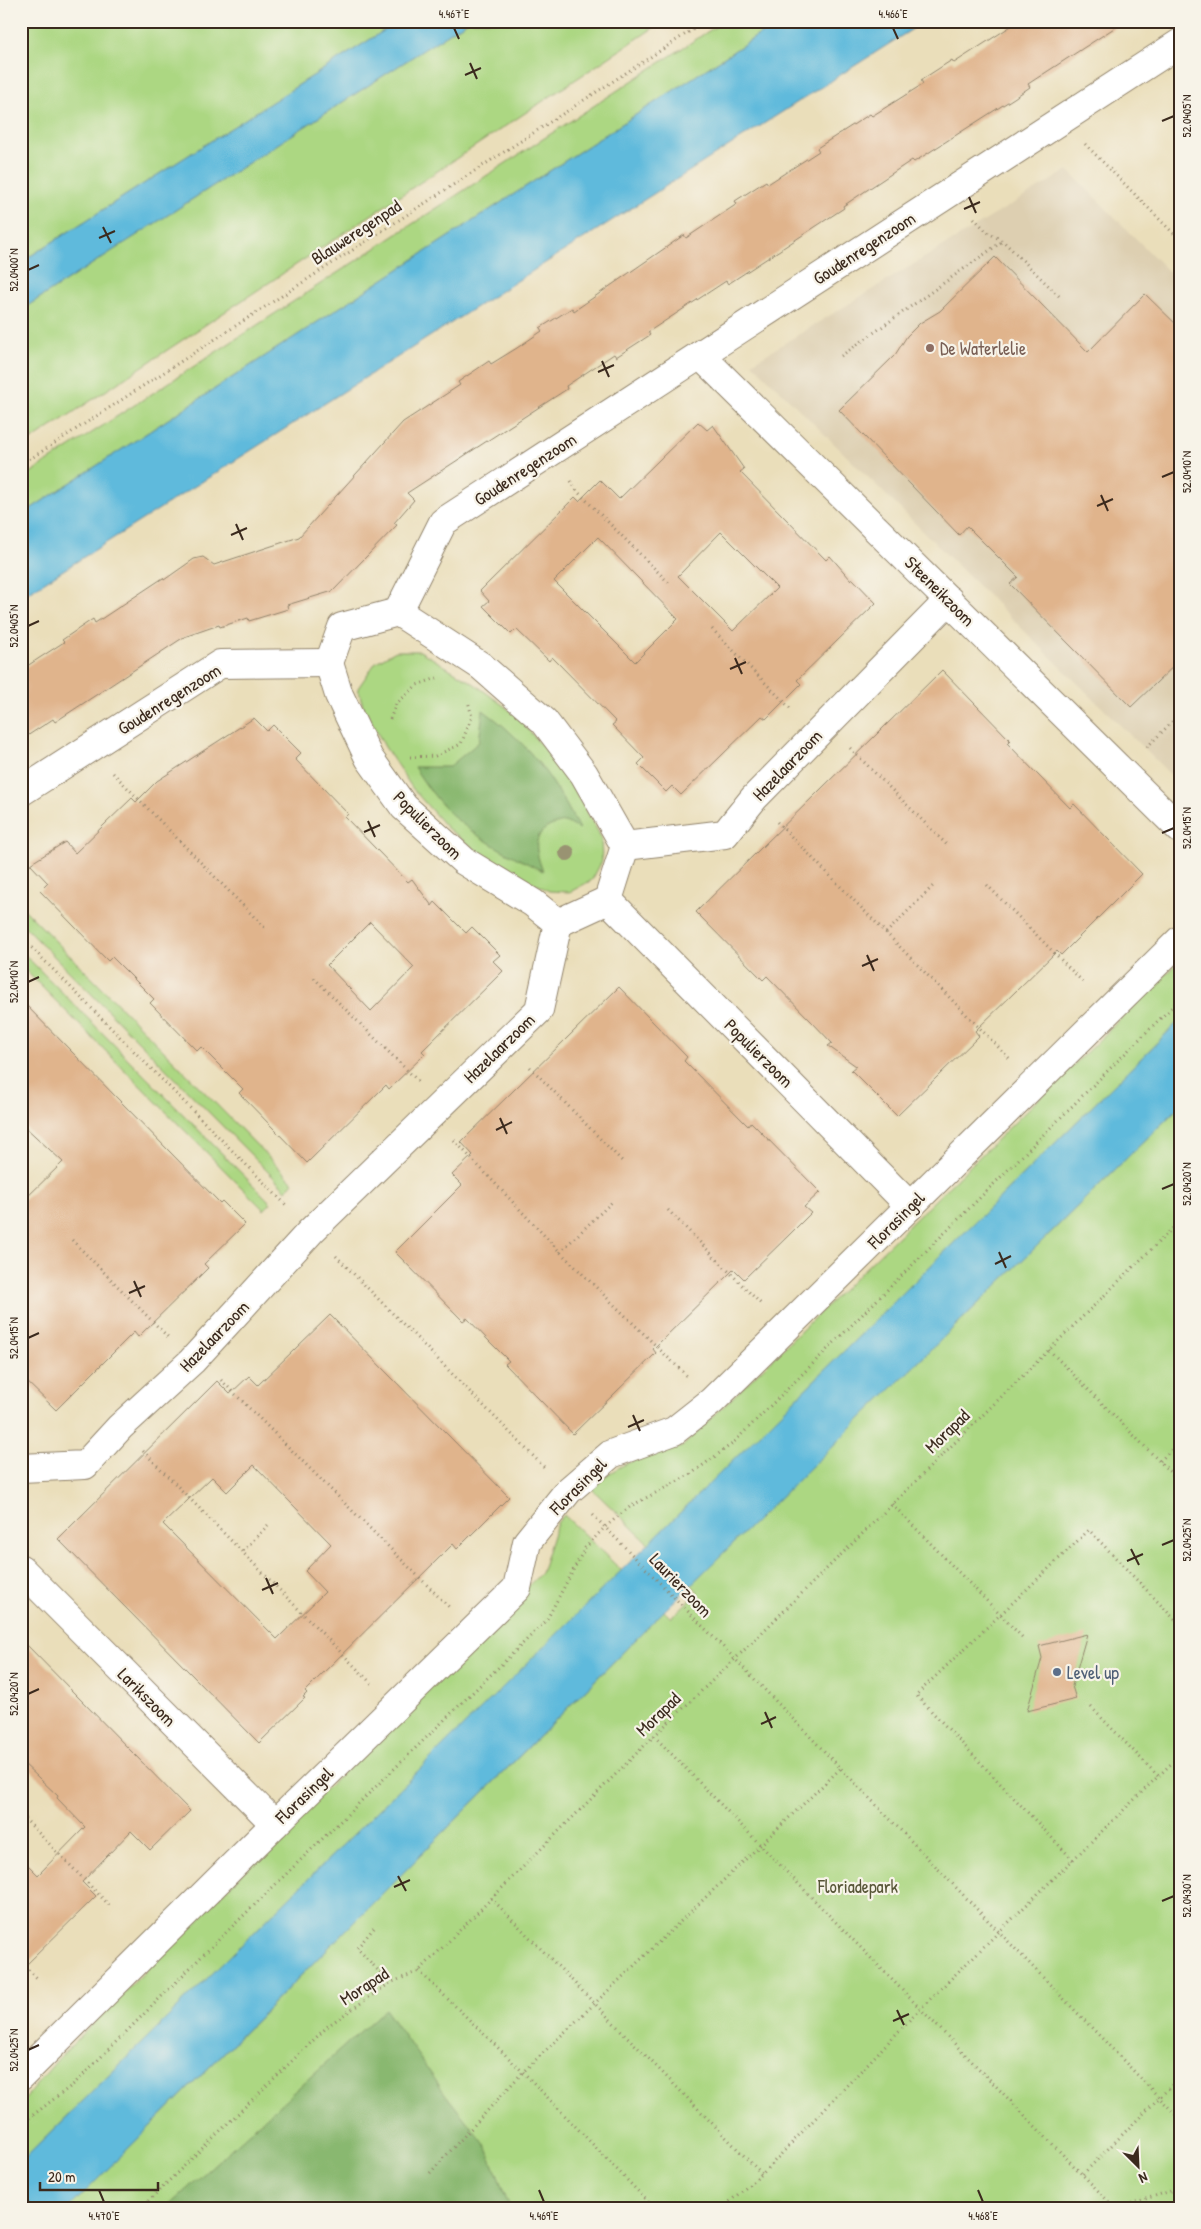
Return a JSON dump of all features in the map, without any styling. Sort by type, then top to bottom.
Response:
[{"type":"street","name":"Goudenregenzoom","points":[[398,612],[442,522],[1180,43]]},
{"type":"street","name":"Steeneikzoom","points":[[700,355],[1180,829]]},
{"type":"street","name":"Hazelaarzoom","points":[[625,846],[725,834],[754,798],[949,600]]},
{"type":"street","points":[[329,663],[342,627],[398,612],[481,666],[544,721],[584,774],[625,846],[608,900],[558,923]]},
{"type":"street","name":"Goudenregenzoom","points":[[21,792],[220,664],[329,663]]},
{"type":"street","name":"Populierzoom","points":[[329,663],[339,695],[369,758],[404,806],[464,861],[533,903],[558,923]]},
{"type":"street","name":"Populierzoom","points":[[608,900],[910,1206]]},
{"type":"street","name":"Hazelaarzoom","points":[[21,1468],[85,1465],[120,1427],[194,1358],[311,1231],[538,1010],[558,923]]},
{"type":"street","name":"Florasingel","points":[[21,2076],[472,1630],[517,1588],[526,1542],[568,1491],[611,1454],[674,1431],[712,1401],[1180,940]]},
{"type":"street","name":"Larikszoom","points":[[21,1569],[275,1824]]},
{"type":"path","name":"Blauweregenpad","points":[[21,465],[706,21]]},
{"type":"path","points":[[1061,120],[1180,240]]},
{"type":"path","points":[[952,190],[987,232],[1003,242],[1061,298]]},
{"type":"path","points":[[841,356],[1003,242]]},
{"type":"path","points":[[553,450],[577,490],[671,585]]},
{"type":"path","points":[[712,629],[946,845]]},
{"type":"path","points":[[388,725],[396,704],[417,685],[444,675]]},
{"type":"path","points":[[400,758],[436,756],[461,744],[472,717],[468,698]]},
{"type":"path","points":[[1122,772],[1180,714]]},
{"type":"path","points":[[89,749],[267,930]]},
{"type":"path","points":[[754,798],[1034,1084]]},
{"type":"path","points":[[886,932],[934,885]]},
{"type":"path","points":[[987,885],[1110,1009]]},
{"type":"path","points":[[314,978],[436,1110],[560,1252],[712,1401]]},
{"type":"path","points":[[21,2124],[74,2084],[202,1956],[546,1621],[585,1548],[605,1527],[631,1506],[691,1474],[732,1444],[1180,999]]},
{"type":"path","points":[[505,1042],[624,1163]]},
{"type":"path","points":[[560,1252],[612,1202]]},
{"type":"path","points":[[668,1210],[785,1329]]},
{"type":"path","name":"Morapad","points":[[142,2208],[328,2025],[390,1983],[419,1970],[654,1736],[735,1659],[1180,1221]]},
{"type":"path","points":[[72,1240],[472,1630]]},
{"type":"path","points":[[1049,1350],[1180,1482]]},
{"type":"path","points":[[120,1427],[394,1707]]},
{"type":"path","points":[[1160,1462],[1180,1442]]},
{"type":"path","points":[[892,1504],[1024,1639]]},
{"type":"path","points":[[242,1552],[270,1524]]},
{"type":"path","name":"Laurierzoom","points":[[608,1530],[1180,2119]]},
{"type":"path","points":[[1073,1860],[916,1695],[1089,1530],[1180,1625]]},
{"type":"path","points":[[1091,1707],[1158,1776]]},
{"type":"path","points":[[654,1736],[1116,2208],[1179,2188]]},
{"type":"path","points":[[722,2208],[762,2174],[921,2008],[1180,1755]]},
{"type":"path","points":[[430,2173],[524,2072],[594,2003],[841,1768]]},
{"type":"path","points":[[21,1815],[111,1907]]},
{"type":"path","points":[[491,1898],[762,2174]]},
{"type":"path","points":[[374,1928],[357,1948],[390,1983]]},
{"type":"path","points":[[21,1962],[37,1978]]},
{"type":"path","points":[[419,1970],[524,2072],[654,2208]]},
{"type":"path","points":[[1083,2174],[1180,2077]]},
{"type":"path","points":[[21,2196],[33,2208]]},
{"type":"shaded area","points":[[1068,170],[1180,283],[1180,784],[752,363]]},
{"type":"green space","points":[[21,21],[399,21],[21,262]]},
{"type":"green space","points":[[468,21],[664,21],[21,447],[21,310]]},
{"type":"green space","points":[[724,21],[780,21],[21,515],[21,479]]},
{"type":"green space","points":[[396,651],[420,651],[473,683],[515,714],[552,758],[576,792],[601,837],[602,861],[592,880],[570,892],[549,891],[483,855],[447,828],[413,789],[385,747],[363,706],[358,688],[376,662]]},
{"type":"green space","points":[[483,710],[500,723],[531,753],[557,790],[579,829],[565,822],[554,824],[541,833],[538,839],[537,853],[543,871],[498,848],[470,830],[445,808],[431,792],[414,767],[449,767],[479,742]]},
{"type":"green space","points":[[21,906],[293,1182],[286,1190],[21,923]]},
{"type":"green space","points":[[21,951],[271,1203],[264,1210],[21,966]]},
{"type":"green space","points":[[1180,961],[1180,1020],[649,1544],[591,1488],[612,1471],[634,1461],[682,1447]]},
{"type":"green space","name":"Floriadepark","points":[[1180,1106],[1180,2208],[69,2208],[664,1611],[671,1618],[698,1592],[691,1584]]},
{"type":"green space","points":[[564,1515],[622,1571],[23,2160],[21,2159],[21,2103],[58,2059],[541,1573],[557,1523]]},
{"type":"green space","points":[[385,2009],[446,2095],[487,2147],[510,2208],[166,2208]]},
{"type":"water","points":[[399,21],[468,21],[21,310],[21,262]]},
{"type":"water","points":[[780,21],[925,21],[21,597],[21,515]]},
{"type":"water","points":[[1180,1020],[1180,1106],[664,1611],[69,2208],[21,2208],[21,2163],[23,2160]]},
{"type":"building","points":[[1019,21],[1125,21],[1028,84],[1030,87],[1014,98],[914,162],[912,160],[843,206],[844,208],[728,284],[726,281],[648,332],[650,335],[616,357],[614,354],[566,386],[567,389],[407,493],[414,500],[394,523],[397,525],[333,591],[287,605],[288,609],[249,621],[248,618],[220,627],[219,625],[184,637],[55,722],[53,719],[21,740],[21,670],[64,642],[62,640],[93,619],[95,623],[194,559],[203,557],[214,565],[299,537],[403,422],[460,385],[458,382],[489,361],[491,364],[517,348],[542,331],[540,328],[572,308],[574,311],[684,235],[686,238],[737,204],[735,201],[766,181],[768,184],[819,151],[817,148],[870,114],[872,116],[923,84],[921,80],[952,60],[954,63]]},
{"type":"building","points":[[995,257],[1088,352],[1145,294],[1180,328],[1180,660],[1131,707],[1010,584],[1018,577],[967,526],[959,535],[839,410],[895,355],[907,336],[920,323],[940,311]]},
{"type":"building","points":[[698,422],[707,430],[713,425],[744,469],[740,472],[826,560],[830,556],[851,580],[852,578],[876,603],[797,680],[801,684],[766,719],[762,716],[681,795],[672,786],[666,792],[638,764],[644,758],[612,725],[616,722],[552,657],[549,661],[516,629],[511,634],[483,606],[489,601],[480,591],[575,497],[579,501],[600,480],[619,499]],"holes":[[[721,532],[777,588],[733,631],[678,576]],[[598,537],[678,619],[635,662],[554,581]]]},
{"type":"building","points":[[942,670],[1010,740],[1007,743],[1070,808],[1074,804],[1142,874],[1061,955],[1057,951],[975,1031],[979,1036],[897,1116],[851,1070],[856,1066],[828,1046],[832,1043],[767,976],[763,980],[696,912]]},
{"type":"building","points":[[254,718],[267,731],[273,725],[301,753],[295,759],[348,814],[345,817],[408,882],[412,879],[432,906],[435,902],[466,933],[472,927],[500,955],[493,961],[503,971],[422,1051],[425,1054],[389,1089],[386,1085],[307,1163],[239,1093],[243,1089],[201,1047],[197,1051],[150,1003],[154,999],[112,957],[108,961],[40,891],[48,883],[30,864],[65,842],[75,853],[132,798],[136,802],[157,781]],"holes":[[[370,922],[414,967],[371,1011],[327,965]]]},
{"type":"building","points":[[619,987],[687,1057],[684,1061],[748,1126],[751,1122],[820,1192],[804,1207],[811,1213],[790,1234],[744,1279],[734,1269],[653,1349],[656,1353],[573,1434],[505,1364],[509,1361],[467,1318],[463,1321],[395,1252],[462,1185],[452,1175],[473,1155],[461,1142]]},
{"type":"building","points":[[21,1000],[220,1203],[222,1201],[245,1224],[204,1264],[208,1268],[138,1337],[134,1332],[56,1410],[21,1376],[21,1203],[63,1162],[21,1123]]},
{"type":"building","points":[[330,1315],[509,1497],[457,1549],[453,1544],[305,1691],[307,1693],[303,1697],[305,1698],[259,1743],[58,1539],[217,1381],[230,1394],[249,1376],[258,1385]],"holes":[[[254,1465],[331,1544],[305,1571],[325,1592],[277,1639],[163,1524],[212,1477],[227,1492]]]},
{"type":"building","name":"Level up","points":[[1087,1634],[1072,1686],[1076,1699],[1027,1711],[1042,1658],[1039,1646]]},
{"type":"building","points":[[21,1639],[190,1811],[150,1850],[131,1831],[82,1882],[96,1896],[21,1970],[21,1858],[38,1875],[85,1827],[57,1798],[58,1796],[21,1761]]},
{"type":"place","name":"De Waterlelie","points":[[930,348]]},
{"type":"place","name":"Level up","points":[[1057,1672]]}]
